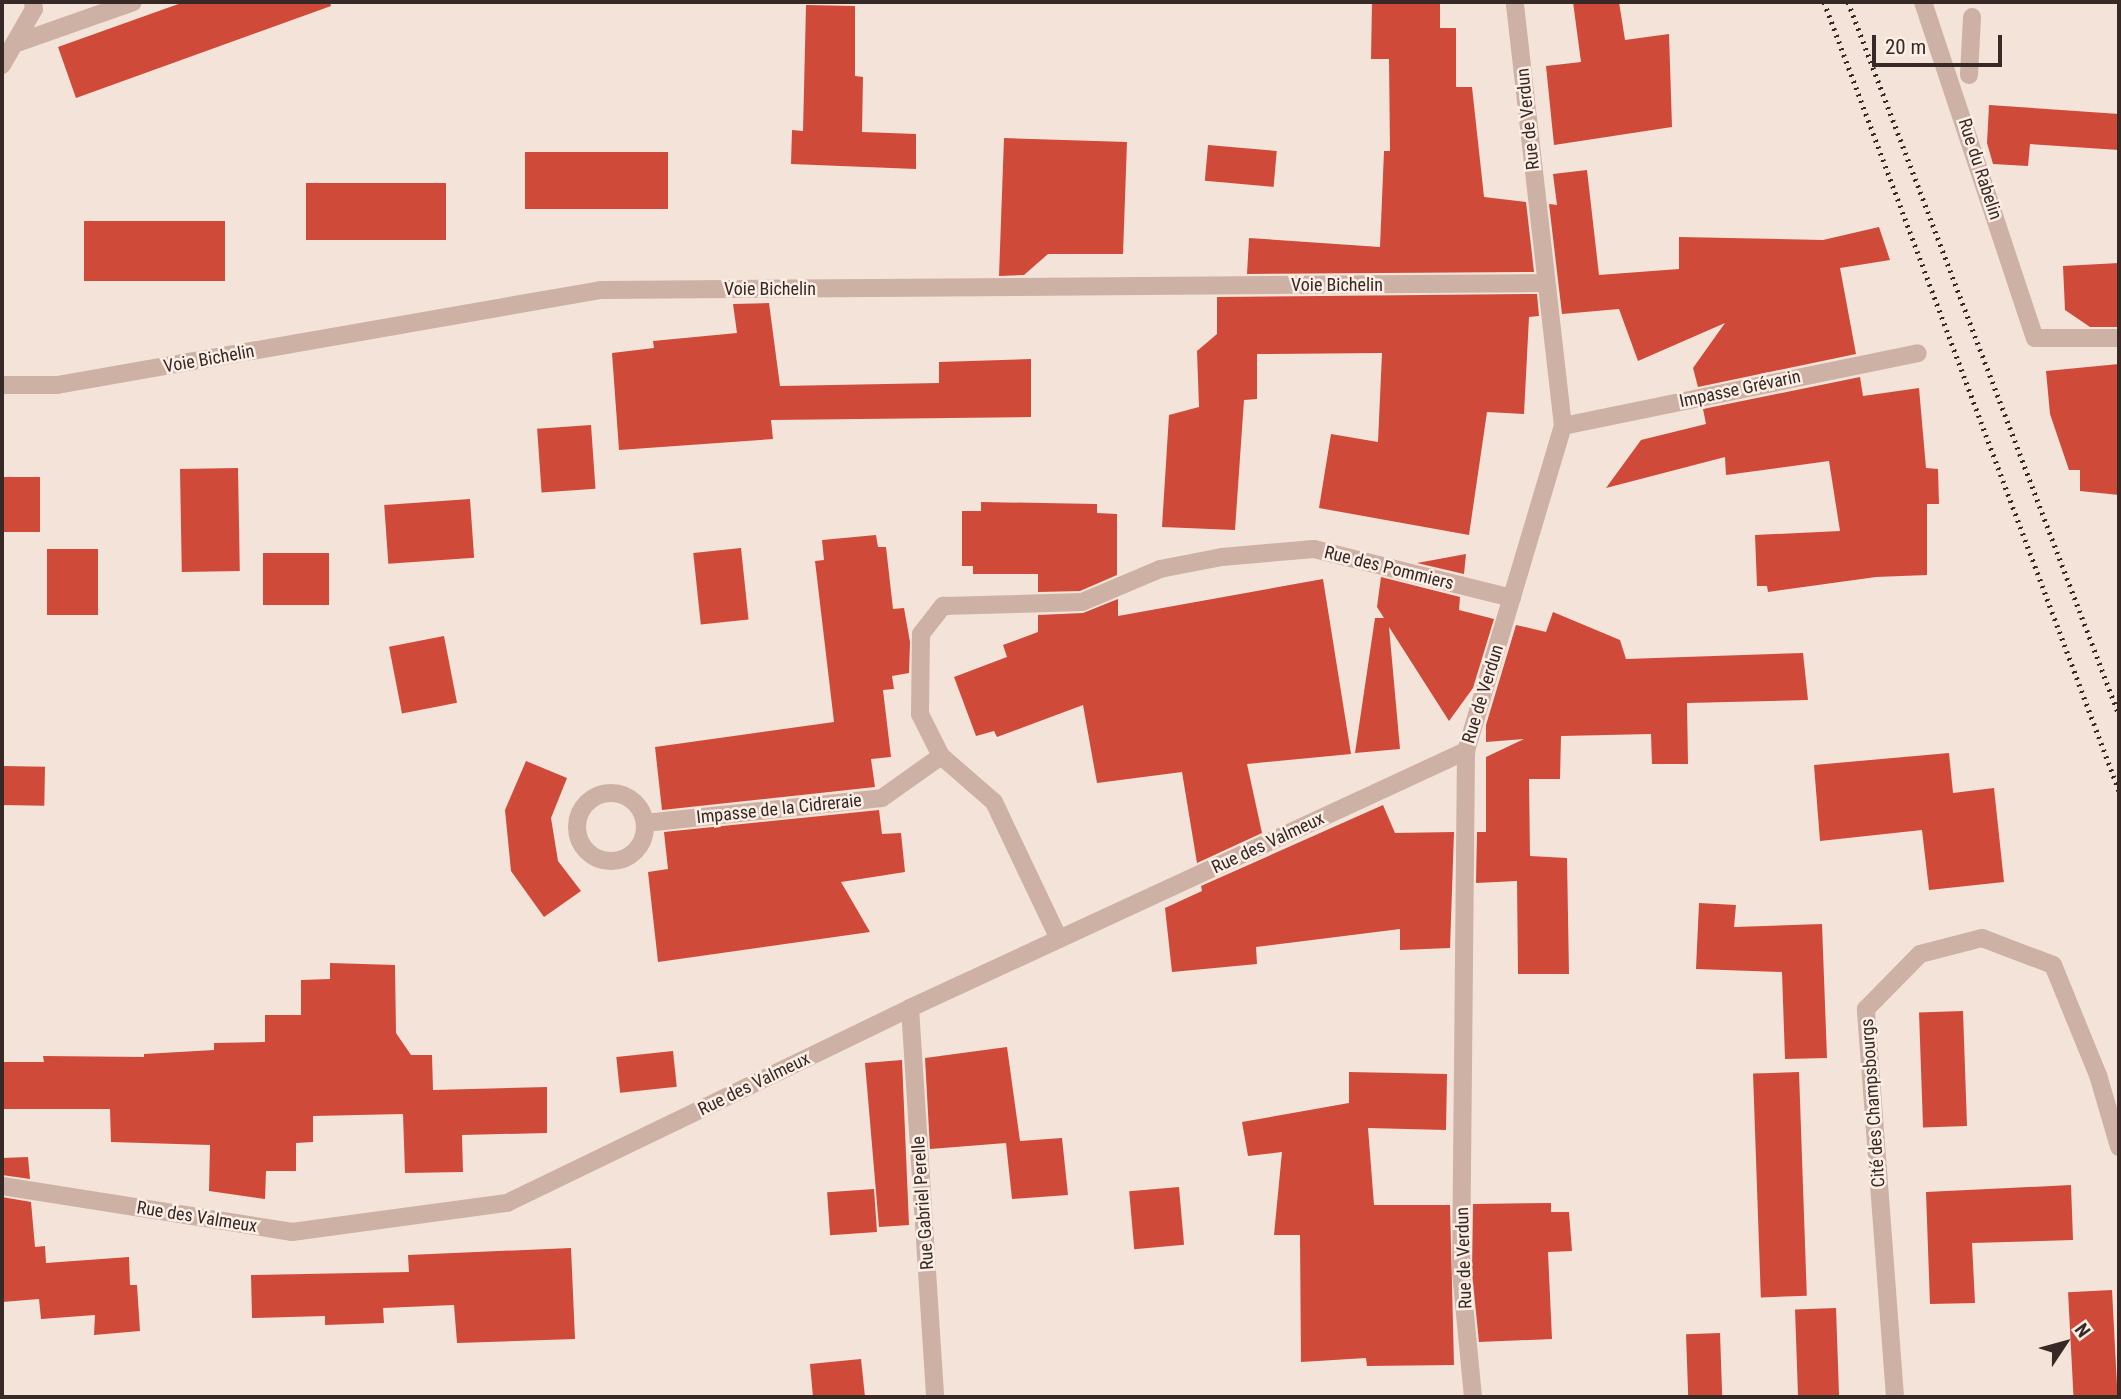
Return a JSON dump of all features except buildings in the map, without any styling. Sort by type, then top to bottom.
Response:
[{"type":"street","points":[[2,65],[34,9],[33,2]]},
{"type":"street","points":[[14,44],[133,2]]},
{"type":"street","name":"Rue de Verdun","points":[[1473,1397],[1461,1273],[1466,751],[1563,426],[1515,2]]},
{"type":"street","name":"Rue du Rabelin","points":[[1923,2],[2035,338],[2119,338]]},
{"type":"street","points":[[1949,76],[1977,76],[1972,17]]},
{"type":"street","name":"Voie Bichelin","points":[[2,385],[57,385],[601,290],[1546,283]]},
{"type":"street","name":"Impasse Grévarin","points":[[1563,426],[1918,352]]},
{"type":"street","name":"Rue des Pommiers","points":[[1059,939],[994,802],[941,756],[920,714],[921,634],[943,606],[1083,602],[1160,569],[1222,557],[1314,549],[1512,598]]},
{"type":"street","name":"Rue des Valmeux","points":[[2,1186],[292,1232],[507,1203],[910,1008],[1466,751]]},
{"type":"street","name":"Impasse de la Cidreraie","points":[[645,823],[882,797],[941,756]]},
{"type":"street","name":"Cité des Champsbourgs","points":[[1895,1397],[1866,1009],[1920,954],[1982,938],[2053,965],[2098,1075],[2119,1147]]},
{"type":"street","name":"Rue Gabriel Perelle","points":[[910,1008],[935,1397]]},
{"type":"railway","points":[[1824,2],[2119,791]]},
{"type":"railway","points":[[1848,2],[2119,715]]}]
